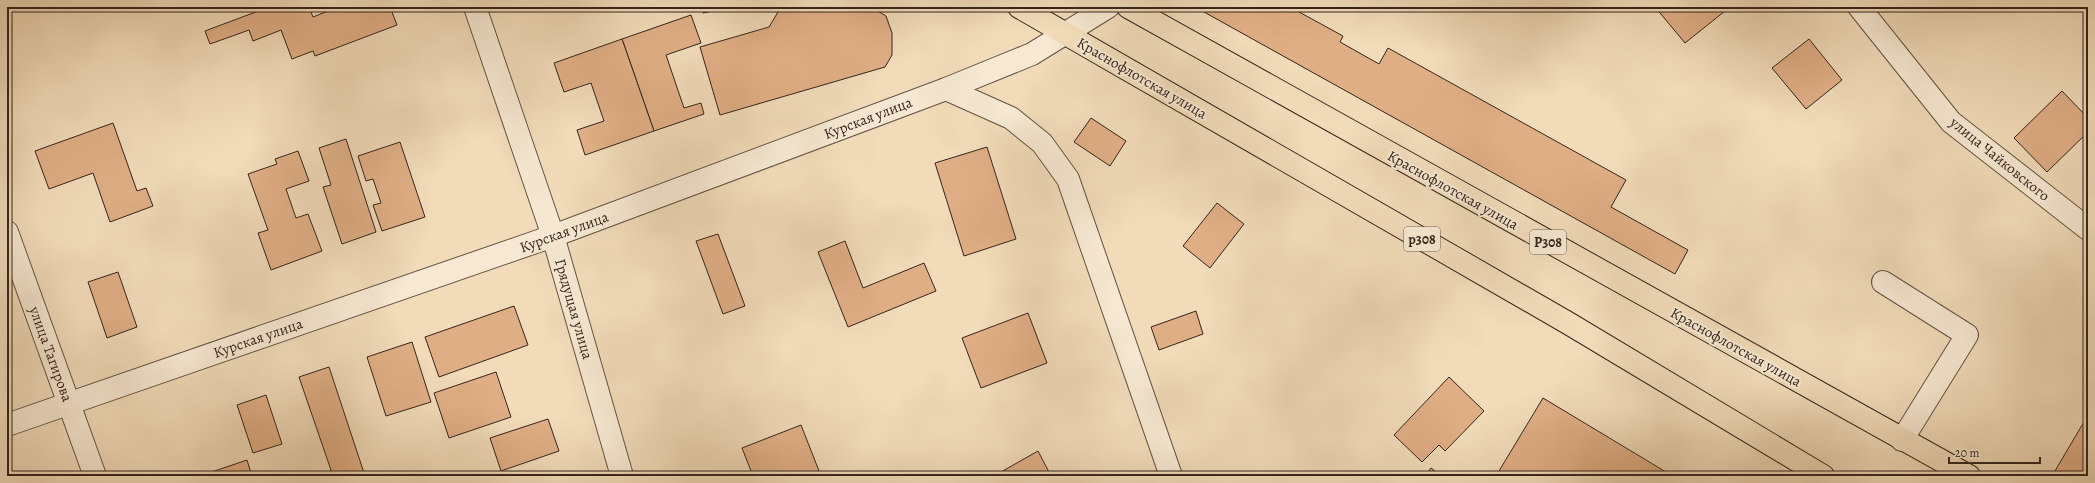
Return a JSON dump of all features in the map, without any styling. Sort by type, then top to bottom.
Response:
[{"type":"main road","name":"Краснофлотская улица","points":[[1019,7],[1568,323],[1823,476]]},
{"type":"main road","name":"Краснофлотская улица","points":[[1128,7],[1969,476]]},
{"type":"street","name":"Грядущая улица","points":[[475,7],[553,236],[622,476]]},
{"type":"street","name":"Курская улица","points":[[7,425],[553,236],[946,89],[1032,54],[1108,7]]},
{"type":"street","name":"улица Чайковского","points":[[1859,7],[1951,122],[2088,229]]},
{"type":"street","points":[[946,89],[1011,118],[1042,143],[1068,179],[1171,476]]},
{"type":"street","name":"улица Тагирова","points":[[7,232],[95,476]]},
{"type":"street","points":[[1883,282],[1968,335],[1902,440]]},
{"type":"building","points":[[269,7],[309,7],[313,17],[338,7],[390,7],[397,25],[315,56],[313,51],[292,59],[281,30],[253,41],[249,30],[210,44],[205,31]]},
{"type":"building","points":[[701,7],[733,7],[703,13]]},
{"type":"building","points":[[781,7],[871,7],[886,16],[892,33],[892,55],[885,67],[720,115],[700,47],[769,27]]},
{"type":"building","points":[[1207,7],[1290,7],[1343,36],[1340,42],[1379,64],[1388,48],[1626,180],[1611,207],[1688,250],[1675,274],[1204,12]]},
{"type":"building","points":[[1655,7],[1730,7],[1685,43]]},
{"type":"building","points":[[691,15],[701,43],[666,55],[684,108],[701,103],[704,114],[654,131],[622,39]]},
{"type":"building","points":[[622,39],[654,131],[585,155],[577,130],[604,121],[591,83],[564,92],[554,63]]},
{"type":"building","points":[[1809,39],[1842,80],[1806,109],[1772,68]]},
{"type":"building","points":[[2062,91],[2088,118],[2088,132],[2047,172],[2014,138]]},
{"type":"building","points":[[1091,118],[1126,141],[1110,166],[1074,142]]},
{"type":"building","points":[[113,123],[137,191],[146,188],[153,206],[110,222],[93,173],[49,189],[35,151]]},
{"type":"building","points":[[346,139],[376,232],[342,244],[323,187],[331,185],[319,148]]},
{"type":"building","points":[[400,142],[425,217],[382,231],[373,205],[381,203],[373,179],[366,181],[358,156]]},
{"type":"building","points":[[987,147],[1016,239],[964,256],[935,163]]},
{"type":"building","points":[[298,151],[309,181],[286,189],[296,218],[308,214],[322,251],[271,270],[258,233],[268,230],[248,174],[277,164],[275,159]]},
{"type":"building","points":[[1217,203],[1244,224],[1210,268],[1183,246]]},
{"type":"building","points":[[718,234],[745,306],[723,314],[696,241]]},
{"type":"building","points":[[845,241],[863,288],[924,263],[936,291],[848,327],[818,252]]},
{"type":"building","points":[[118,272],[137,327],[107,338],[88,282]]},
{"type":"building","points":[[514,306],[528,345],[439,377],[425,337]]},
{"type":"building","points":[[1196,311],[1203,334],[1159,350],[1151,327]]},
{"type":"building","points":[[1028,313],[1047,363],[981,388],[962,338]]},
{"type":"building","points":[[412,342],[431,402],[386,416],[367,357]]},
{"type":"building","points":[[329,367],[365,476],[333,476],[299,377]]},
{"type":"building","points":[[496,372],[511,417],[449,438],[434,393]]},
{"type":"building","points":[[1449,377],[1484,411],[1445,451],[1439,445],[1422,462],[1394,435]]},
{"type":"building","points":[[266,395],[282,444],[253,453],[237,405]]},
{"type":"building","points":[[1543,398],[1671,475],[1496,476]]},
{"type":"building","points":[[2088,415],[2088,476],[2052,476]]},
{"type":"building","points":[[548,419],[559,451],[501,471],[490,438]]},
{"type":"building","points":[[801,425],[821,476],[753,476],[742,448]]},
{"type":"building","points":[[1038,451],[1051,476],[994,476]]},
{"type":"building","points":[[247,460],[252,476],[200,476]]},
{"type":"building","points":[[1431,468],[1441,476],[1425,476]]}]
